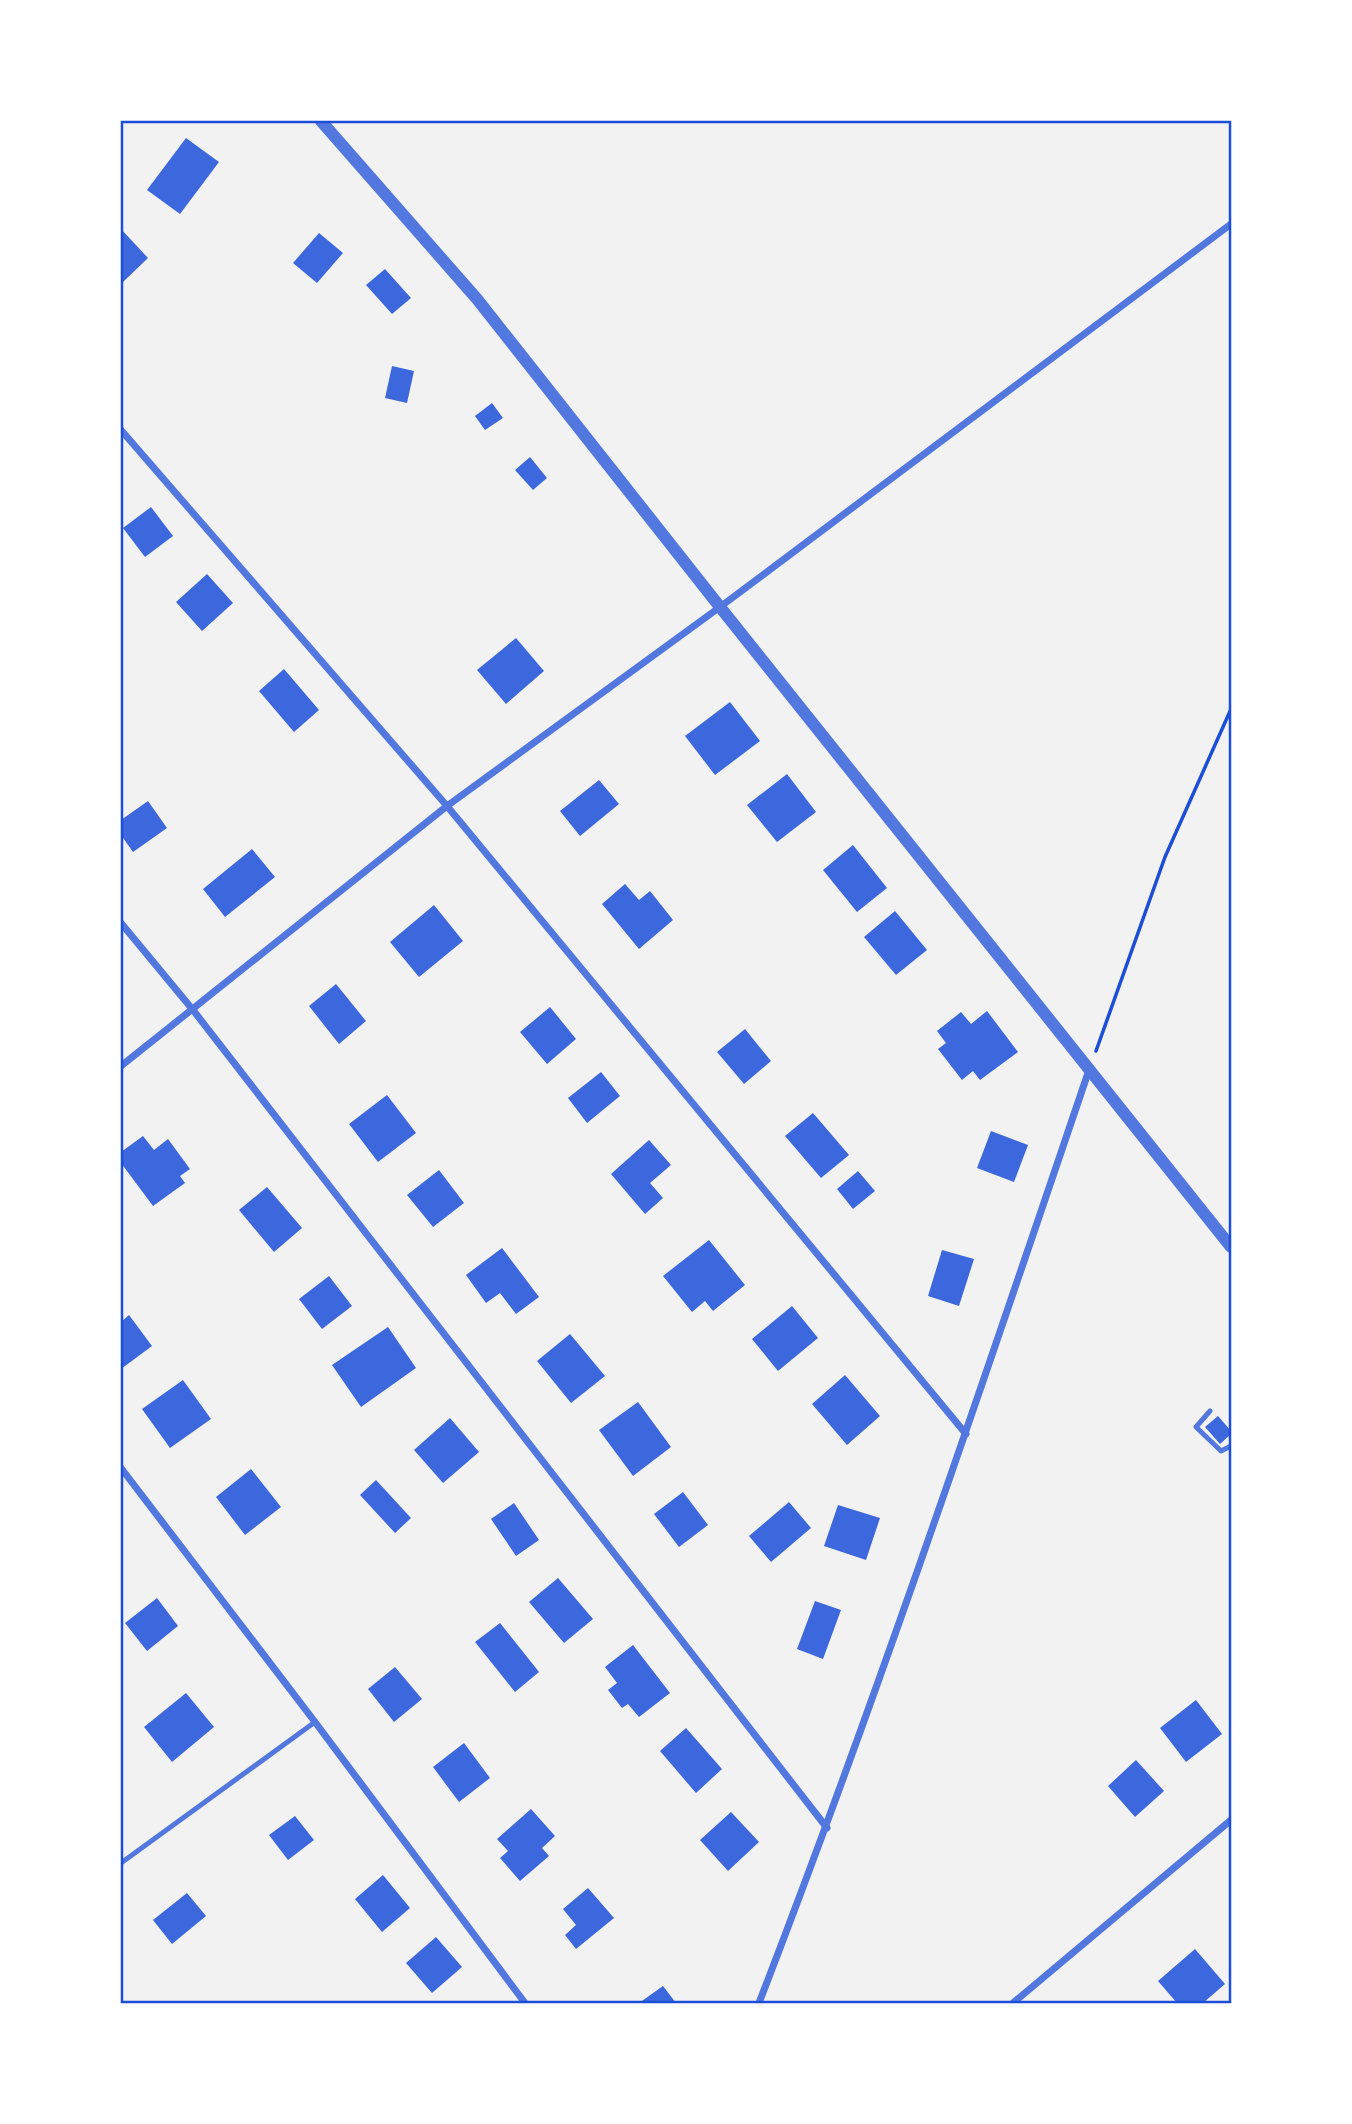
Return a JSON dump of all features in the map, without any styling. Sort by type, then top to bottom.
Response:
[{"type":"street","points":[[321,121],[477,299],[1231,1247]]},
{"type":"street","points":[[121,1066],[447,806],[720,607],[1231,224]]},
{"type":"street","points":[[121,430],[447,806],[966,1434]]},
{"type":"street","points":[[121,923],[193,1010],[827,1828]]},
{"type":"street","points":[[759,2003],[827,1828],[966,1434],[1090,1069]]},
{"type":"street","points":[[121,1468],[525,2003]]},
{"type":"street","points":[[1013,2003],[1231,1820]]},
{"type":"lane","points":[[1210,1411],[1196,1427],[1221,1451],[1231,1446]]},
{"type":"lane","points":[[121,1863],[315,1722]]},
{"type":"path","points":[[1090,1069],[1165,857],[1231,709]]},
{"type":"building","points":[[186,138],[219,162],[180,214],[147,190]]},
{"type":"building","points":[[121,229],[148,258],[123,282],[121,280]]},
{"type":"building","points":[[319,233],[343,253],[317,283],[293,263]]},
{"type":"building","points":[[385,269],[411,298],[392,314],[366,285]]},
{"type":"building","points":[[392,366],[414,371],[407,403],[385,398]]},
{"type":"building","points":[[492,403],[503,418],[485,430],[475,416]]},
{"type":"building","points":[[530,457],[547,478],[533,490],[515,470]]},
{"type":"building","points":[[151,507],[173,536],[145,557],[123,528]]},
{"type":"building","points":[[207,574],[233,603],[202,631],[176,602]]},
{"type":"building","points":[[516,638],[544,671],[506,704],[477,670]]},
{"type":"building","points":[[284,669],[319,710],[294,732],[259,691]]},
{"type":"building","points":[[730,702],[760,741],[715,775],[685,736]]},
{"type":"building","points":[[787,774],[816,812],[777,842],[747,805]]},
{"type":"building","points":[[599,780],[619,804],[580,836],[560,811]]},
{"type":"building","points":[[148,801],[167,828],[133,852],[121,835],[121,820]]},
{"type":"building","points":[[853,845],[887,888],[857,912],[823,870]]},
{"type":"building","points":[[252,849],[275,877],[225,917],[203,889]]},
{"type":"building","points":[[625,884],[639,900],[650,891],[673,920],[639,949],[602,904]]},
{"type":"building","points":[[434,905],[463,941],[419,977],[390,942]]},
{"type":"building","points":[[895,911],[927,950],[896,975],[864,937]]},
{"type":"building","points":[[336,984],[366,1021],[339,1044],[309,1006]]},
{"type":"building","points":[[550,1007],[576,1039],[547,1064],[520,1032]]},
{"type":"building","points":[[987,1011],[1018,1052],[980,1080],[973,1071],[962,1080],[938,1049],[946,1043],[937,1031],[961,1012],[971,1024]]},
{"type":"building","points":[[745,1029],[771,1061],[744,1084],[717,1052]]},
{"type":"building","points":[[601,1072],[620,1096],[587,1123],[568,1098]]},
{"type":"building","points":[[387,1095],[416,1133],[378,1162],[349,1124]]},
{"type":"building","points":[[813,1113],[849,1155],[821,1178],[785,1136]]},
{"type":"building","points":[[991,1131],[1028,1145],[1014,1182],[977,1168]]},
{"type":"building","points":[[143,1136],[154,1150],[168,1139],[190,1169],[180,1176],[185,1183],[153,1206],[121,1163],[121,1152]]},
{"type":"building","points":[[649,1140],[671,1165],[650,1183],[663,1198],[645,1214],[611,1174]]},
{"type":"building","points":[[439,1170],[464,1203],[433,1227],[407,1195]]},
{"type":"building","points":[[858,1171],[875,1191],[853,1209],[837,1189]]},
{"type":"building","points":[[267,1187],[302,1228],[274,1252],[239,1210]]},
{"type":"building","points":[[709,1240],[745,1285],[713,1311],[705,1301],[692,1312],[663,1276]]},
{"type":"building","points":[[502,1248],[539,1297],[516,1314],[500,1293],[486,1303],[466,1275]]},
{"type":"building","points":[[942,1250],[974,1259],[959,1306],[928,1296]]},
{"type":"building","points":[[329,1276],[352,1306],[322,1329],[299,1299]]},
{"type":"building","points":[[792,1306],[818,1338],[778,1371],[752,1339]]},
{"type":"building","points":[[129,1315],[152,1346],[121,1369],[121,1322]]},
{"type":"building","points":[[388,1327],[416,1368],[361,1407],[332,1365]]},
{"type":"building","points":[[570,1334],[605,1376],[571,1403],[537,1361]]},
{"type":"building","points":[[845,1375],[880,1416],[847,1445],[812,1404]]},
{"type":"building","points":[[183,1380],[211,1419],[170,1448],[142,1409]]},
{"type":"building","points":[[638,1402],[671,1447],[633,1476],[599,1430]]},
{"type":"building","points":[[1218,1416],[1231,1431],[1220,1444],[1205,1427]]},
{"type":"building","points":[[450,1418],[479,1452],[443,1483],[414,1450]]},
{"type":"building","points":[[251,1469],[281,1507],[245,1535],[216,1497]]},
{"type":"building","points":[[376,1480],[411,1518],[395,1533],[360,1495]]},
{"type":"building","points":[[683,1492],[708,1525],[679,1547],[654,1514]]},
{"type":"building","points":[[789,1502],[811,1528],[771,1562],[749,1536]]},
{"type":"building","points":[[514,1503],[539,1540],[516,1556],[491,1519]]},
{"type":"building","points":[[838,1505],[880,1518],[866,1560],[824,1546]]},
{"type":"building","points":[[558,1578],[593,1619],[564,1643],[529,1602]]},
{"type":"building","points":[[157,1598],[178,1626],[147,1651],[125,1623]]},
{"type":"building","points":[[815,1601],[841,1610],[823,1659],[797,1649]]},
{"type":"building","points":[[500,1623],[539,1672],[515,1692],[475,1642]]},
{"type":"building","points":[[633,1645],[670,1693],[639,1717],[628,1704],[622,1708],[608,1690],[617,1683],[605,1667]]},
{"type":"building","points":[[395,1667],[422,1699],[394,1722],[368,1689]]},
{"type":"building","points":[[186,1693],[214,1727],[172,1762],[144,1727]]},
{"type":"building","points":[[1196,1700],[1222,1734],[1186,1762],[1160,1728]]},
{"type":"building","points":[[686,1728],[722,1769],[696,1793],[660,1751]]},
{"type":"building","points":[[464,1743],[490,1778],[459,1802],[433,1767]]},
{"type":"building","points":[[1136,1760],[1164,1791],[1135,1817],[1108,1786]]},
{"type":"building","points":[[531,1809],[555,1836],[542,1848],[549,1856],[520,1881],[500,1858],[508,1851],[497,1839]]},
{"type":"building","points":[[731,1812],[759,1842],[728,1871],[700,1840]]},
{"type":"building","points":[[295,1816],[314,1840],[288,1860],[269,1835]]},
{"type":"building","points":[[383,1875],[410,1908],[382,1932],[355,1899]]},
{"type":"building","points":[[588,1888],[614,1918],[576,1949],[565,1935],[576,1925],[563,1909]]},
{"type":"building","points":[[187,1893],[206,1916],[172,1944],[153,1920]]},
{"type":"building","points":[[436,1937],[462,1967],[432,1993],[406,1963]]},
{"type":"building","points":[[1195,1949],[1225,1984],[1203,2003],[1177,2003],[1158,1981]]},
{"type":"building","points":[[663,1986],[676,2003],[639,2003]]}]
